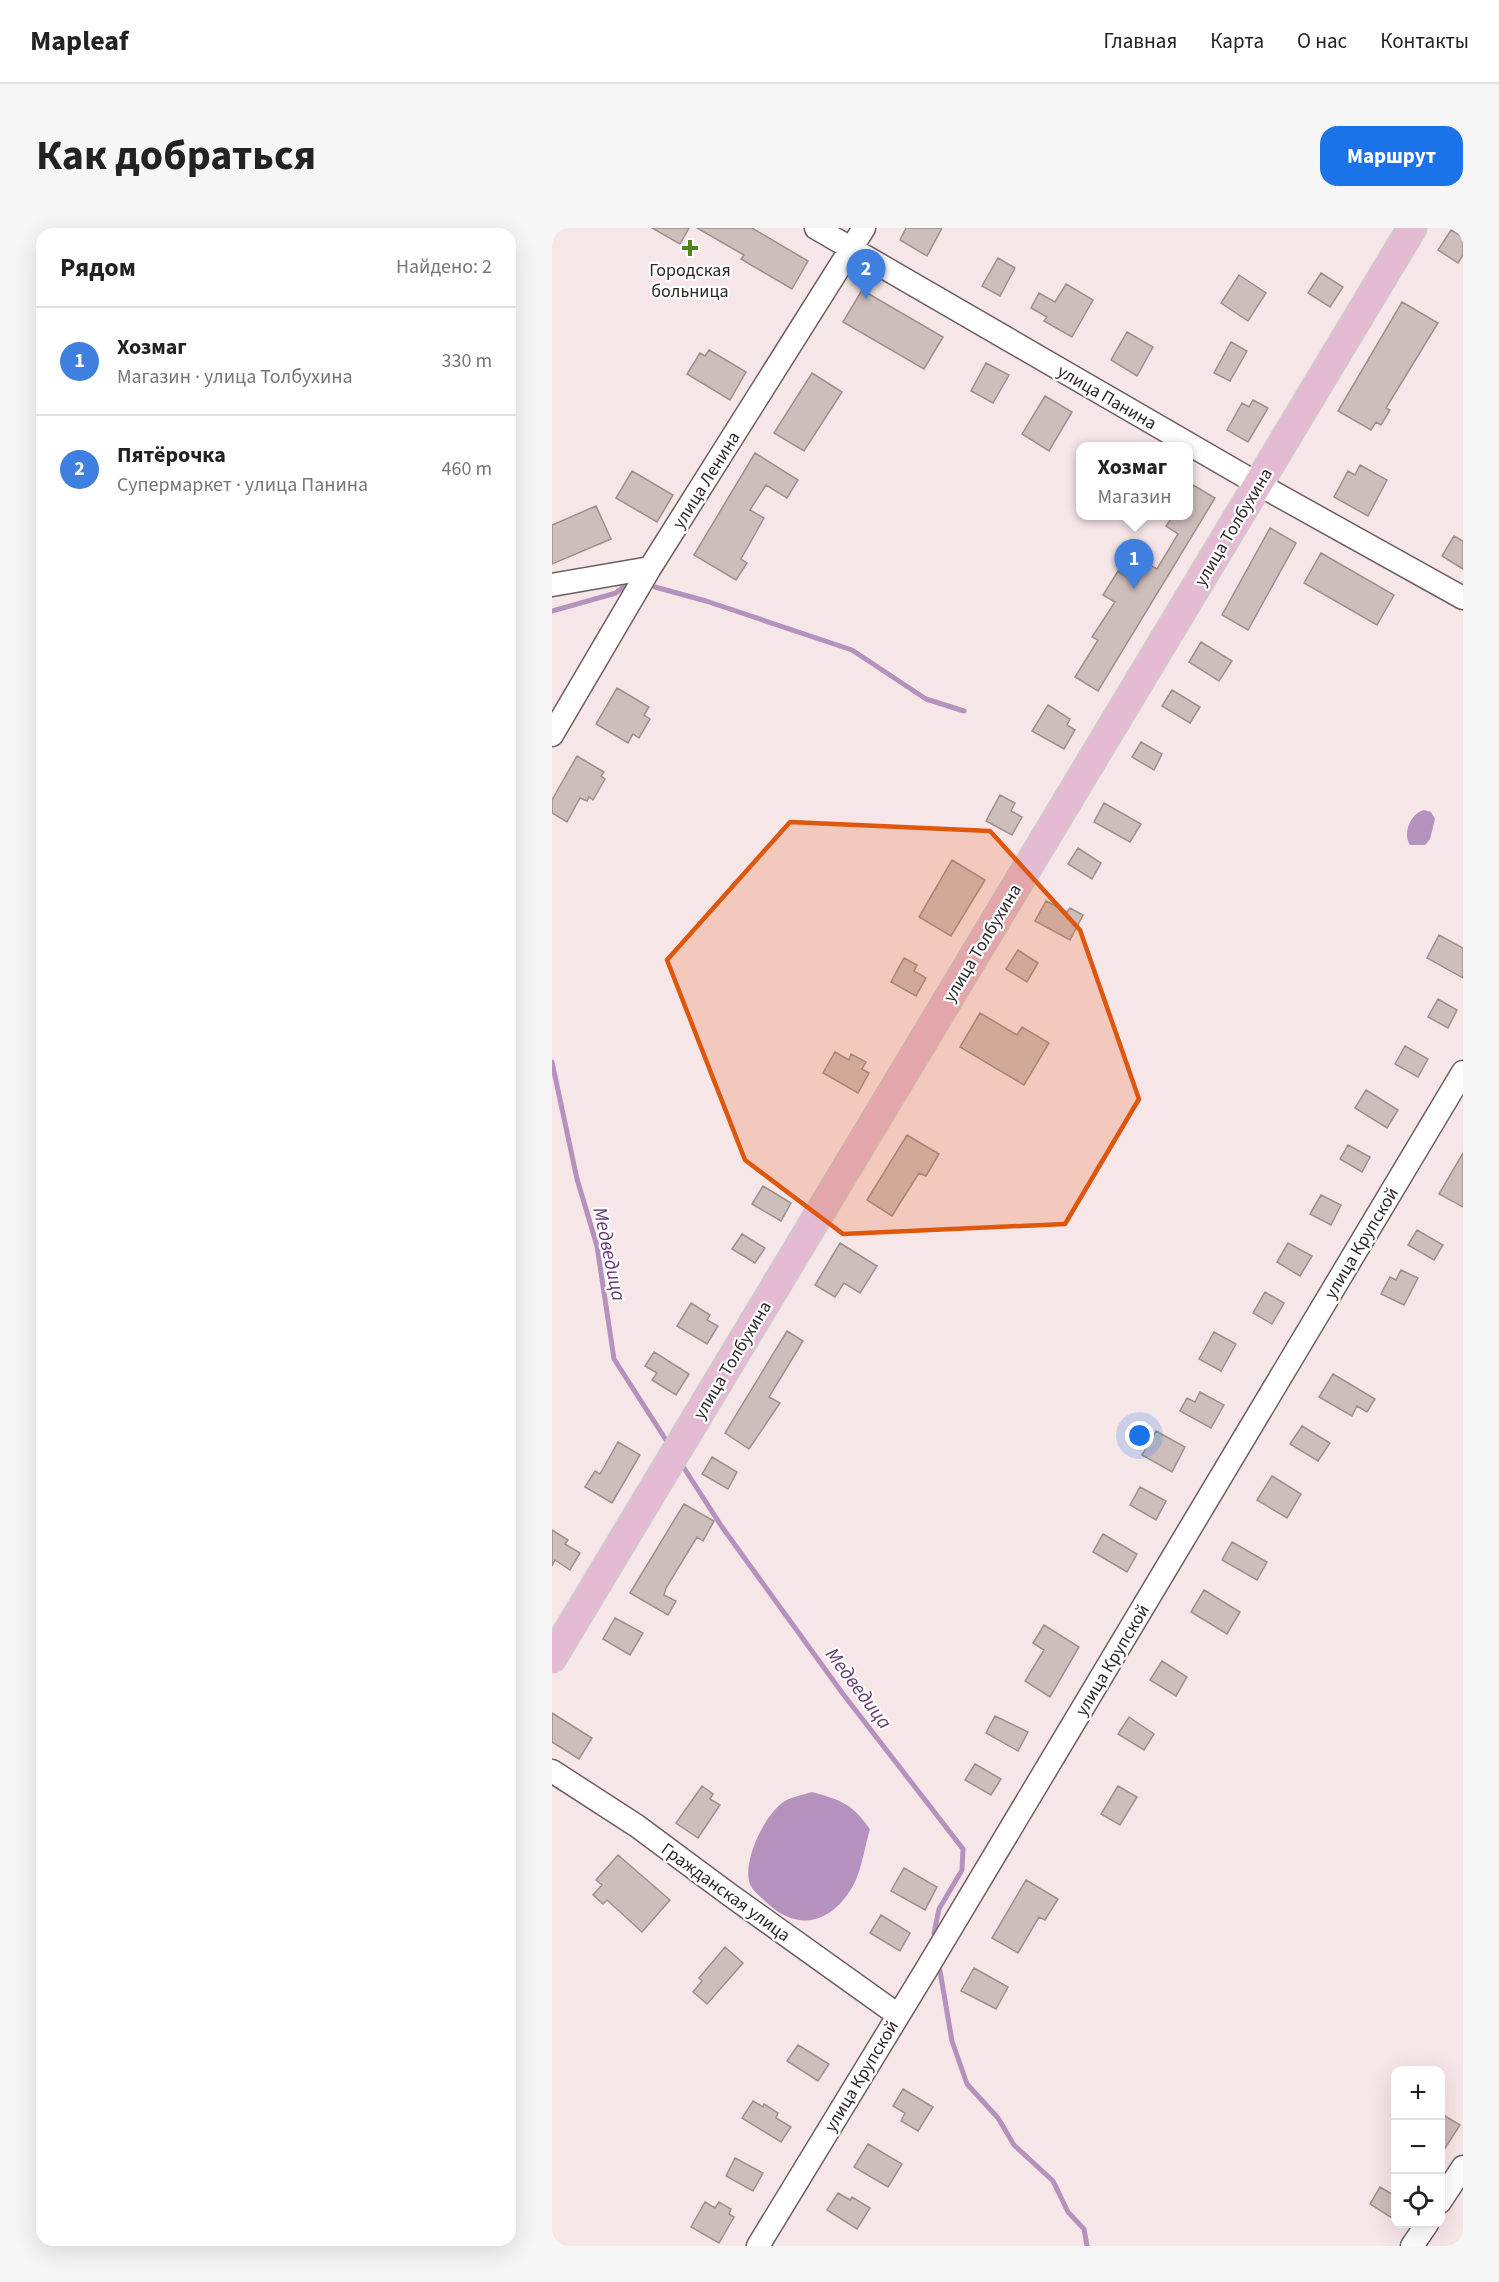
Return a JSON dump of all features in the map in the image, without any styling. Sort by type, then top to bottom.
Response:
[{"type":"main road","name":"улица Толбухина","points":[[552,1658],[1412,228]]},
{"type":"street","name":"улица Панина","points":[[816,228],[1186,442]]},
{"type":"street","name":"улица Ленина","points":[[552,735],[650,568],[864,228]]},
{"type":"street","name":"улица Панина","points":[[1193,446],[1463,598]]},
{"type":"street","points":[[552,585],[650,568]]},
{"type":"street","name":"улица Крупской","points":[[758,2246],[1463,1072]]},
{"type":"street","name":"Гражданская улица","points":[[552,1772],[637,1826],[898,2015]]},
{"type":"street","points":[[1445,2194],[1463,2167]]},
{"type":"street","points":[[1412,2246],[1424,2228]]},
{"type":"highlighted area","points":[[790,822],[990,831],[1080,930],[1139,1099],[1065,1224],[843,1234],[745,1160],[667,960]]},
{"type":"shaded area","points":[[1424,810],[1431,812],[1435,819],[1430,839],[1425,845],[1410,845],[1407,835],[1409,824],[1415,815]]},
{"type":"shaded area","points":[[812,1792],[846,1804],[870,1829],[862,1863],[847,1895],[827,1914],[816,1919],[804,1920],[791,1918],[766,1902],[752,1887],[748,1872],[752,1850],[762,1828],[775,1809],[788,1799]]},
{"type":"building","points":[[652,228],[689,228],[680,244]]},
{"type":"building","points":[[697,228],[752,228],[808,261],[792,289],[741,259],[744,255]]},
{"type":"building","points":[[906,228],[942,228],[927,256],[900,240]]},
{"type":"building","points":[[1451,230],[1463,237],[1463,255],[1458,263],[1438,250]]},
{"type":"building","points":[[998,258],[1015,268],[1000,296],[982,286]]},
{"type":"building","points":[[1321,273],[1343,287],[1330,307],[1308,293]]},
{"type":"building","points":[[1239,275],[1266,293],[1248,321],[1221,303]]},
{"type":"building","points":[[1066,284],[1093,300],[1072,337],[1044,321],[1047,317],[1031,308],[1039,293],[1055,302]]},
{"type":"building","points":[[862,290],[943,337],[924,369],[843,322]]},
{"type":"building","points":[[1402,302],[1438,323],[1386,408],[1390,410],[1381,425],[1376,422],[1371,430],[1338,411]]},
{"type":"building","points":[[1127,332],[1153,347],[1137,376],[1111,360]]},
{"type":"building","points":[[1231,342],[1247,351],[1230,381],[1214,373]]},
{"type":"building","points":[[709,350],[746,372],[730,400],[687,374],[700,353],[705,356]]},
{"type":"building","points":[[986,363],[1009,375],[993,403],[971,391]]},
{"type":"building","points":[[812,373],[842,392],[804,451],[774,433]]},
{"type":"building","points":[[1045,396],[1072,412],[1049,451],[1022,434]]},
{"type":"building","points":[[1253,400],[1268,408],[1248,442],[1227,430],[1242,403],[1249,407]]},
{"type":"building","points":[[755,453],[798,480],[787,498],[766,485],[750,510],[764,518],[741,559],[747,563],[736,580],[694,555]]},
{"type":"building","points":[[1360,465],[1387,480],[1368,516],[1334,497],[1348,471],[1355,475]]},
{"type":"building","points":[[632,471],[673,495],[657,522],[616,498]]},
{"type":"building","points":[[1193,485],[1215,498],[1098,691],[1075,677],[1098,640],[1092,637],[1115,602],[1103,595],[1118,571],[1137,583],[1148,564],[1157,569],[1178,534],[1166,526],[1170,520],[1193,520]]},
{"type":"building","points":[[596,506],[611,539],[552,564],[552,525]]},
{"type":"building","points":[[1270,528],[1296,543],[1248,630],[1222,615]]},
{"type":"building","points":[[1454,536],[1463,541],[1463,569],[1442,556]]},
{"type":"building","points":[[1321,553],[1394,595],[1377,625],[1304,583]]},
{"type":"building","points":[[1201,642],[1232,661],[1219,681],[1189,662]]},
{"type":"building","points":[[617,688],[649,707],[644,715],[650,719],[639,738],[633,734],[628,743],[596,724]]},
{"type":"building","points":[[1172,690],[1200,707],[1190,723],[1162,706]]},
{"type":"building","points":[[1048,705],[1070,719],[1067,725],[1075,730],[1064,749],[1032,731]]},
{"type":"building","points":[[1141,742],[1162,754],[1154,770],[1132,757]]},
{"type":"building","points":[[577,756],[604,772],[601,776],[605,779],[593,800],[589,797],[587,801],[580,798],[567,822],[552,813],[552,800]]},
{"type":"building","points":[[1000,795],[1015,803],[1011,811],[1022,817],[1012,835],[986,821]]},
{"type":"building","points":[[1104,803],[1141,824],[1130,842],[1094,822]]},
{"type":"building","points":[[1078,848],[1101,863],[1092,879],[1068,864]]},
{"type":"building","points":[[952,860],[985,880],[951,936],[919,917]]},
{"type":"building","points":[[1046,901],[1067,912],[1070,908],[1083,915],[1070,940],[1035,921]]},
{"type":"building","points":[[1439,935],[1463,948],[1463,978],[1427,958]]},
{"type":"building","points":[[1018,950],[1038,963],[1027,982],[1006,969]]},
{"type":"building","points":[[904,958],[917,965],[914,971],[926,978],[916,996],[891,982]]},
{"type":"building","points":[[1438,999],[1457,1010],[1448,1028],[1428,1017]]},
{"type":"building","points":[[980,1013],[1017,1035],[1022,1027],[1049,1043],[1024,1085],[960,1047]]},
{"type":"building","points":[[1405,1046],[1428,1059],[1418,1077],[1395,1064]]},
{"type":"building","points":[[835,1052],[849,1060],[851,1054],[866,1062],[862,1069],[869,1073],[858,1093],[823,1073]]},
{"type":"building","points":[[1366,1090],[1398,1110],[1387,1128],[1355,1108]]},
{"type":"building","points":[[907,1135],[939,1154],[926,1176],[919,1173],[892,1216],[867,1200]]},
{"type":"building","points":[[1348,1145],[1370,1157],[1362,1172],[1340,1159]]},
{"type":"building","points":[[1463,1153],[1463,1207],[1439,1194]]},
{"type":"building","points":[[763,1186],[791,1203],[781,1221],[752,1204]]},
{"type":"building","points":[[1321,1195],[1341,1205],[1331,1225],[1310,1214]]},
{"type":"building","points":[[1417,1230],[1443,1245],[1434,1260],[1408,1245]]},
{"type":"building","points":[[742,1234],[765,1248],[755,1263],[732,1249]]},
{"type":"building","points":[[840,1243],[877,1266],[860,1293],[844,1283],[835,1297],[815,1285]]},
{"type":"building","points":[[1288,1243],[1312,1256],[1300,1276],[1277,1262]]},
{"type":"building","points":[[1401,1270],[1418,1278],[1404,1305],[1381,1294],[1390,1277],[1396,1280]]},
{"type":"building","points":[[1265,1292],[1284,1303],[1272,1324],[1253,1313]]},
{"type":"building","points":[[691,1303],[710,1315],[707,1320],[718,1326],[707,1344],[677,1326]]},
{"type":"building","points":[[787,1331],[803,1341],[769,1397],[780,1403],[749,1449],[725,1433]]},
{"type":"building","points":[[1214,1332],[1236,1344],[1221,1371],[1199,1359]]},
{"type":"building","points":[[654,1352],[689,1374],[676,1395],[652,1380],[657,1373],[645,1366]]},
{"type":"building","points":[[1333,1374],[1375,1399],[1367,1412],[1357,1406],[1352,1416],[1319,1397]]},
{"type":"building","points":[[1200,1392],[1224,1405],[1211,1428],[1180,1411],[1187,1398],[1195,1402]]},
{"type":"building","points":[[1302,1426],[1330,1443],[1318,1461],[1290,1444]]},
{"type":"building","points":[[1156,1431],[1185,1447],[1172,1472],[1142,1455]]},
{"type":"building","points":[[618,1442],[640,1455],[612,1503],[585,1487],[595,1471],[600,1474]]},
{"type":"building","points":[[712,1457],[737,1472],[728,1489],[702,1474]]},
{"type":"building","points":[[1272,1476],[1301,1494],[1287,1518],[1257,1500]]},
{"type":"building","points":[[1140,1487],[1166,1501],[1156,1520],[1130,1505]]},
{"type":"building","points":[[684,1504],[714,1521],[703,1541],[697,1537],[666,1588],[664,1595],[676,1601],[668,1615],[630,1593]]},
{"type":"building","points":[[552,1530],[568,1540],[565,1544],[580,1553],[570,1570],[555,1560],[552,1566]]},
{"type":"building","points":[[1103,1534],[1137,1554],[1127,1572],[1093,1552]]},
{"type":"building","points":[[1232,1542],[1267,1562],[1257,1580],[1222,1560]]},
{"type":"building","points":[[1204,1590],[1240,1612],[1227,1634],[1191,1612]]},
{"type":"building","points":[[615,1618],[643,1633],[630,1655],[603,1639]]},
{"type":"building","points":[[1044,1625],[1079,1647],[1050,1697],[1025,1681],[1044,1650],[1033,1643]]},
{"type":"building","points":[[1162,1661],[1187,1677],[1176,1696],[1150,1680]]},
{"type":"building","points":[[552,1713],[592,1738],[579,1759],[552,1742]]},
{"type":"building","points":[[995,1716],[1028,1732],[1018,1751],[986,1733]]},
{"type":"building","points":[[1129,1717],[1154,1734],[1144,1750],[1118,1734]]},
{"type":"building","points":[[975,1764],[1001,1779],[991,1795],[965,1780]]},
{"type":"building","points":[[702,1786],[713,1794],[710,1799],[720,1805],[698,1838],[676,1823]]},
{"type":"building","points":[[1118,1786],[1137,1797],[1120,1825],[1101,1814]]},
{"type":"building","points":[[618,1855],[670,1900],[642,1932],[607,1900],[603,1904],[593,1895],[602,1885],[596,1880]]},
{"type":"building","points":[[904,1868],[937,1887],[925,1910],[891,1891]]},
{"type":"building","points":[[1026,1880],[1058,1899],[1045,1920],[1039,1917],[1018,1953],[992,1938]]},
{"type":"building","points":[[881,1915],[910,1933],[900,1951],[870,1933]]},
{"type":"building","points":[[725,1947],[743,1963],[707,2004],[693,1992],[702,1981],[699,1978]]},
{"type":"building","points":[[974,1968],[1008,1987],[996,2009],[961,1991]]},
{"type":"building","points":[[798,2045],[829,2064],[818,2081],[787,2061]]},
{"type":"building","points":[[903,2089],[933,2107],[918,2131],[901,2121],[905,2113],[893,2106]]},
{"type":"building","points":[[753,2101],[763,2107],[764,2104],[778,2113],[776,2118],[791,2127],[781,2142],[742,2118]]},
{"type":"building","points":[[1445,2116],[1460,2125],[1445,2148]]},
{"type":"building","points":[[868,2144],[902,2164],[888,2187],[854,2167]]},
{"type":"building","points":[[735,2158],[763,2173],[753,2191],[726,2176]]},
{"type":"building","points":[[1380,2187],[1391,2194],[1391,2217],[1370,2204]]},
{"type":"building","points":[[838,2193],[850,2200],[852,2197],[870,2208],[857,2229],[827,2210]]},
{"type":"building","points":[[705,2202],[715,2208],[719,2202],[731,2209],[729,2214],[734,2217],[719,2243],[691,2227]]},
{"type":"waterway","points":[[552,611],[616,593],[632,580]]},
{"type":"waterway","points":[[655,587],[706,601],[852,650],[926,699],[964,711]]},
{"type":"waterway","name":"Медведица","points":[[552,1062],[577,1179],[597,1246],[614,1359],[666,1440]]},
{"type":"waterway","name":"Медведица","points":[[684,1468],[722,1527],[843,1694],[963,1849],[962,1870],[939,1909],[934,1933]]},
{"type":"waterway","name":"Медведица","points":[[940,1971],[952,2041],[967,2084],[998,2118],[1014,2145],[1053,2181],[1068,2212],[1084,2229],[1087,2246]]},
{"type":"place","name":"Городская больница","points":[[690,248]]},
{"type":"place","name":"Пятёрочка","points":[[866,299]]},
{"type":"place","name":"Хозмаг","points":[[1134,589]]}]
